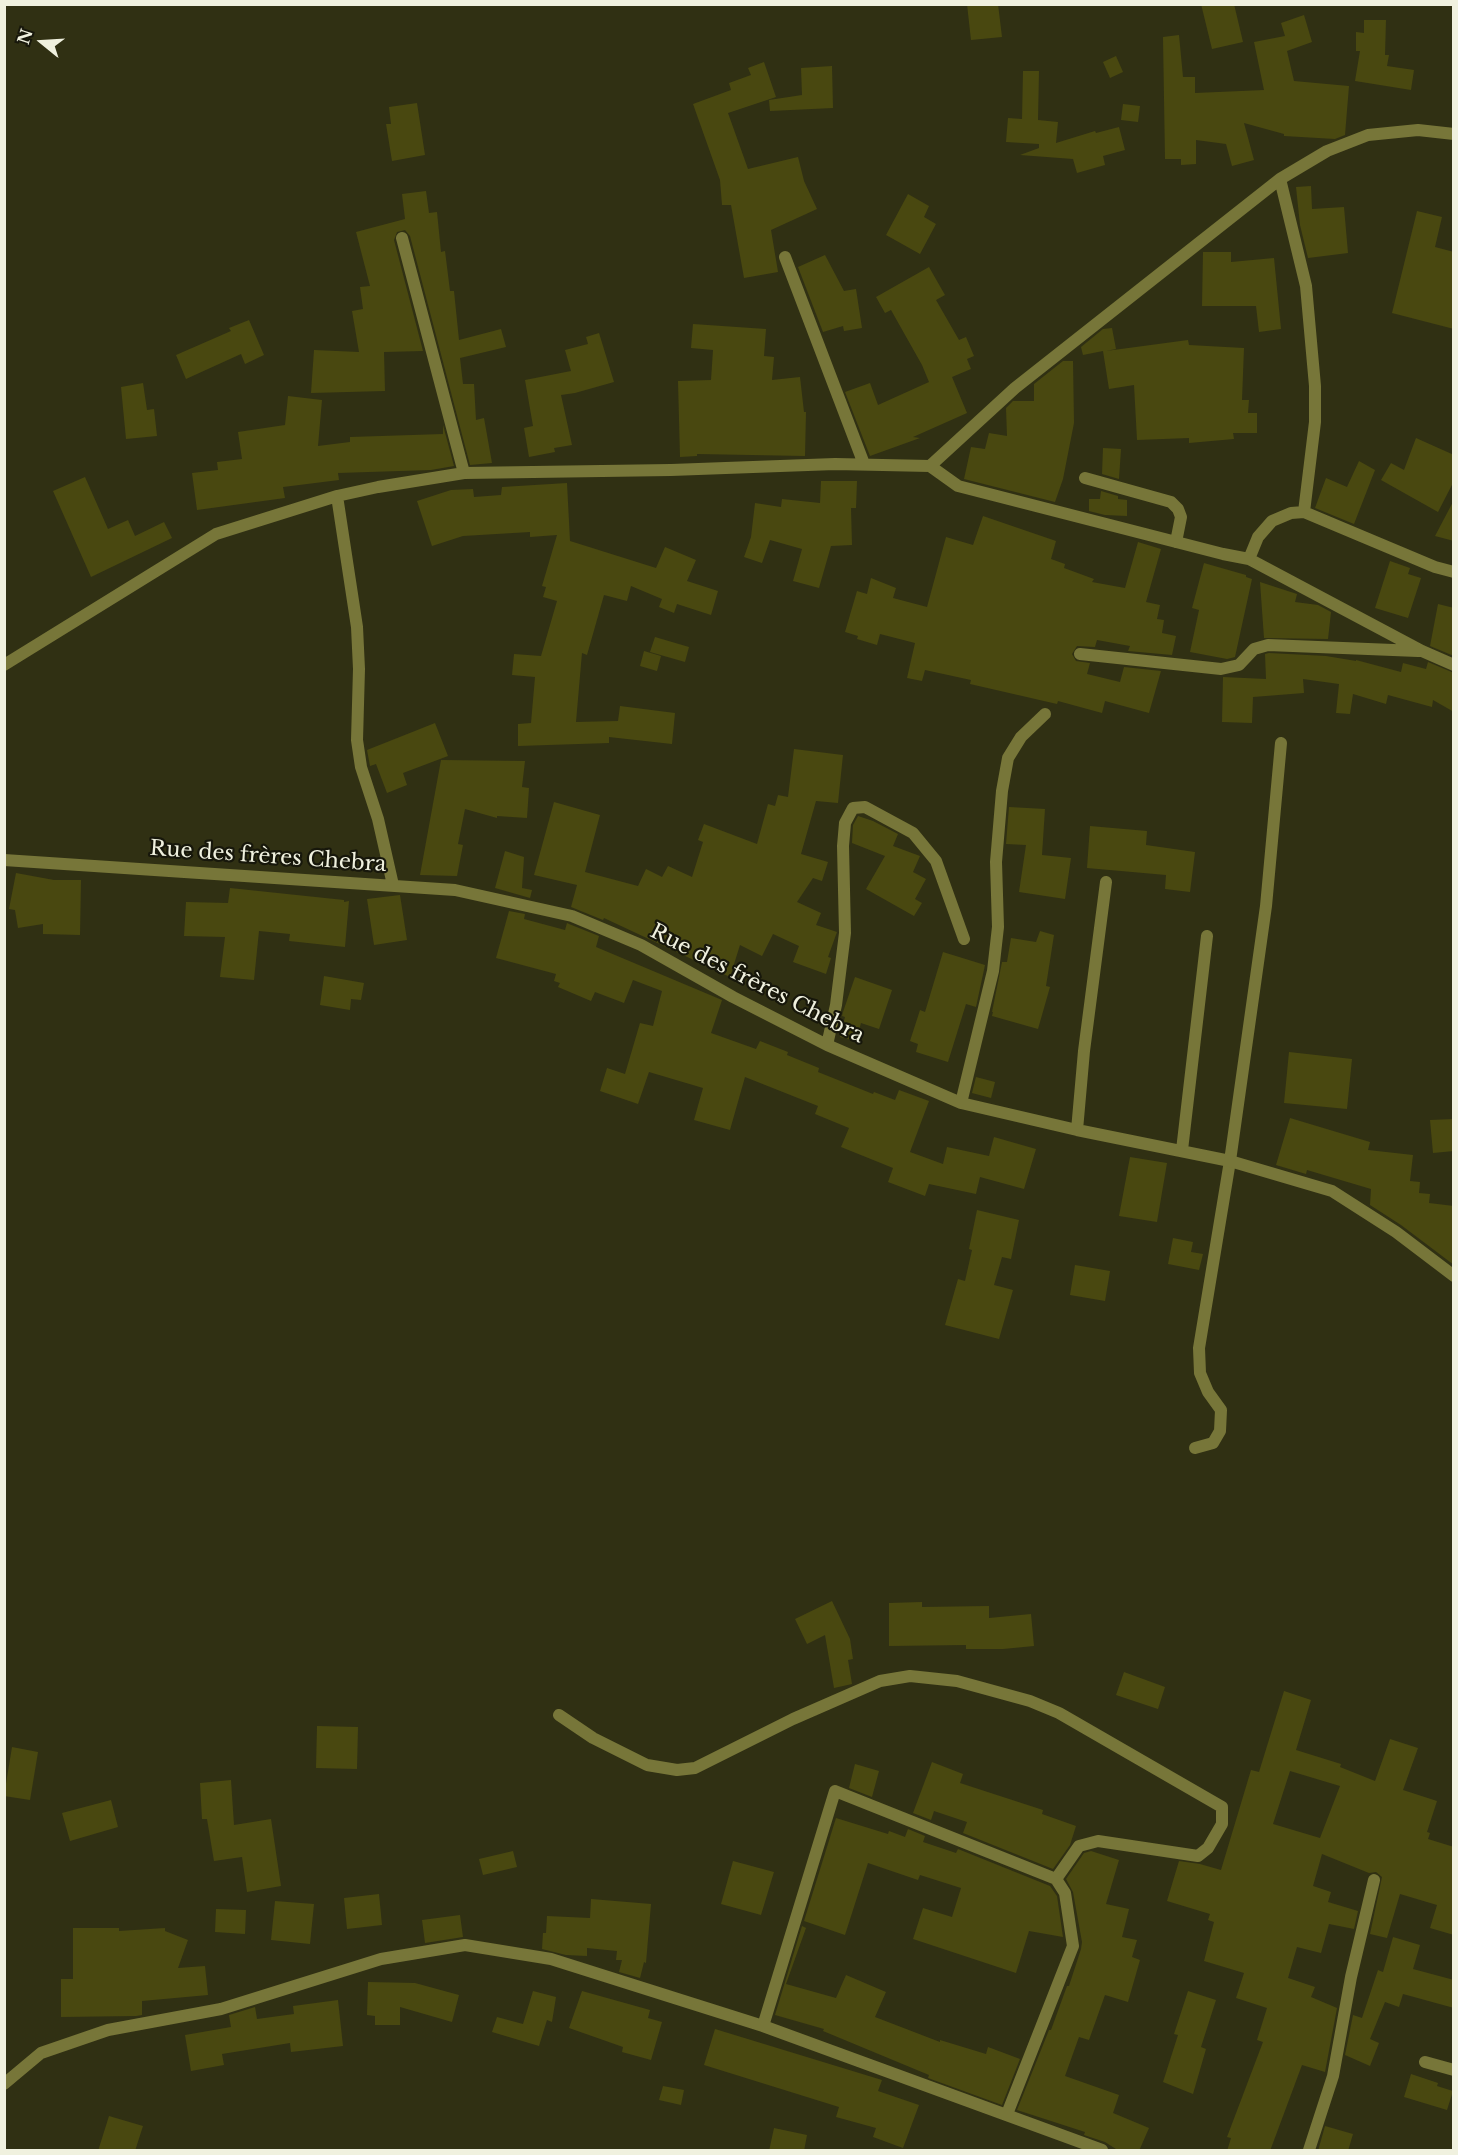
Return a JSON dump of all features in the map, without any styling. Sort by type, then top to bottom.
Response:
[{"type":"street","points":[[930,466],[1016,388],[1280,179],[1327,151],[1368,135],[1418,130],[1454,134]]},
{"type":"street","points":[[1280,179],[1306,286],[1315,386],[1315,422],[1304,512]]},
{"type":"street","points":[[402,238],[464,473]]},
{"type":"street","points":[[785,257],[864,464]]},
{"type":"street","points":[[4,665],[216,534],[337,496],[464,473],[864,464],[930,466],[958,486],[1249,559],[1422,651],[1454,665]]},
{"type":"street","points":[[1085,478],[1171,502],[1178,509],[1181,517],[1176,542]]},
{"type":"street","points":[[337,496],[357,627],[359,669],[357,740],[361,767],[378,819],[393,885]]},
{"type":"street","points":[[1249,559],[1258,537],[1272,521],[1291,513],[1304,512],[1435,567],[1454,572]]},
{"type":"street","points":[[1080,654],[1221,669],[1239,665],[1254,649],[1268,645],[1422,651]]},
{"type":"street","points":[[961,1103],[993,971],[998,927],[996,862],[1002,791],[1008,758],[1021,737],[1045,714]]},
{"type":"street","points":[[1195,1448],[1212,1443],[1220,1431],[1221,1410],[1208,1392],[1200,1373],[1199,1348],[1230,1161],[1266,906],[1281,743]]},
{"type":"street","points":[[827,1045],[836,1005],[845,933],[843,846],[845,823],[853,808],[865,807],[913,833],[936,861],[964,939]]},
{"type":"street","name":"Rue des frères Chebra","points":[[4,860],[455,890],[572,916],[641,945],[733,997],[827,1045],[961,1103],[1077,1130],[1230,1161],[1332,1191],[1396,1232],[1454,1276]]},
{"type":"street","points":[[1077,1130],[1084,1051],[1106,882]]},
{"type":"street","points":[[1182,1150],[1207,936]]},
{"type":"street","points":[[560,1714],[593,1738],[647,1765],[677,1770],[695,1768],[793,1719],[880,1681],[910,1676],[957,1681],[1030,1701],[1059,1713],[1222,1807],[1222,1824],[1208,1848],[1198,1856],[1098,1842],[1079,1846],[1056,1879]]},
{"type":"street","points":[[763,2026],[835,1791],[1056,1879],[1065,1893],[1073,1946],[1007,2114]]},
{"type":"street","points":[[1309,2151],[1333,2076],[1351,1977],[1374,1880]]},
{"type":"street","points":[[4,2084],[41,2054],[108,2030],[221,2009],[381,1959],[465,1945],[551,1959],[763,2026],[1007,2114],[1102,2151]]},
{"type":"street","points":[[1425,2062],[1454,2070]]},
{"type":"building","points":[[967,4],[998,4],[1002,37],[971,40]]},
{"type":"building","points":[[1201,4],[1234,4],[1243,42],[1212,49]]},
{"type":"building","points":[[1304,15],[1312,42],[1287,51],[1294,81],[1349,86],[1345,135],[1335,139],[1284,136],[1284,134],[1244,123],[1254,160],[1232,166],[1226,144],[1196,140],[1196,164],[1181,165],[1181,159],[1165,159],[1163,37],[1179,35],[1183,77],[1195,77],[1195,93],[1264,90],[1254,42],[1285,36],[1281,23]]},
{"type":"building","points":[[1364,20],[1386,20],[1385,55],[1389,55],[1387,66],[1414,70],[1411,90],[1355,81],[1360,51],[1356,51],[1356,32],[1364,33]]},
{"type":"building","points":[[1116,56],[1123,72],[1110,78],[1103,62]]},
{"type":"building","points":[[764,62],[776,97],[728,113],[748,169],[798,157],[804,181],[817,209],[771,230],[778,272],[744,278],[731,205],[722,205],[720,180],[693,104],[731,90],[729,83],[751,75],[748,68]]},
{"type":"building","points":[[832,66],[833,108],[770,111],[769,100],[802,95],[801,68]]},
{"type":"building","points":[[1023,71],[1039,71],[1038,120],[1058,122],[1056,143],[1095,131],[1096,133],[1119,127],[1125,150],[1103,156],[1105,165],[1077,173],[1073,159],[1020,155],[1039,148],[1039,144],[1006,142],[1008,118],[1022,119]]},
{"type":"building","points":[[417,103],[425,155],[392,161],[386,124],[391,124],[389,107]]},
{"type":"building","points":[[1123,104],[1140,106],[1138,122],[1121,120]]},
{"type":"building","points":[[1311,186],[1312,209],[1344,207],[1348,253],[1308,258],[1300,225],[1296,187]]},
{"type":"building","points":[[426,191],[429,213],[437,212],[441,252],[445,251],[450,291],[454,291],[459,340],[501,329],[506,347],[460,358],[463,384],[474,384],[476,420],[484,418],[492,463],[470,465],[410,236],[405,230],[397,232],[394,240],[423,351],[384,352],[385,391],[311,393],[314,350],[359,352],[352,311],[363,309],[360,287],[370,286],[356,232],[405,219],[402,194]]},
{"type":"building","points":[[908,194],[929,206],[924,217],[936,224],[920,254],[886,235]]},
{"type":"building","points":[[1417,211],[1442,217],[1435,247],[1454,252],[1454,329],[1392,313]]},
{"type":"building","points":[[1203,252],[1231,252],[1231,262],[1274,258],[1281,329],[1259,332],[1256,306],[1202,306]]},
{"type":"building","points":[[825,255],[844,291],[856,289],[862,328],[844,331],[843,326],[823,332],[798,267]]},
{"type":"building","points":[[929,267],[945,295],[936,300],[959,340],[966,337],[974,356],[967,359],[971,369],[952,377],[967,413],[913,437],[920,438],[870,456],[845,392],[870,383],[878,405],[929,382],[891,310],[885,313],[876,297]]},
{"type":"building","points":[[249,320],[264,355],[245,364],[241,354],[186,379],[176,355],[231,331],[229,328]]},
{"type":"building","points":[[693,324],[766,329],[764,356],[774,357],[772,380],[800,377],[804,412],[806,412],[805,456],[697,454],[697,456],[680,457],[678,381],[711,380],[713,350],[691,348]]},
{"type":"building","points":[[1112,328],[1116,349],[1106,351],[1188,340],[1189,345],[1244,348],[1242,400],[1249,400],[1248,413],[1257,413],[1257,433],[1233,433],[1234,439],[1189,443],[1189,438],[1137,440],[1134,385],[1109,389],[1103,351],[1083,355],[1081,347],[1103,329]]},
{"type":"building","points":[[599,333],[614,382],[561,395],[572,445],[554,448],[555,452],[529,457],[524,428],[533,426],[525,380],[571,371],[565,350],[588,344],[586,337]]},
{"type":"building","points":[[1063,361],[1073,361],[1074,423],[1063,479],[1055,502],[964,479],[971,447],[985,449],[989,433],[1007,436],[1006,408],[1013,401],[1034,401],[1034,384]]},
{"type":"building","points":[[143,383],[147,410],[154,409],[157,436],[126,439],[121,387]]},
{"type":"building","points":[[288,396],[322,400],[318,446],[350,442],[350,437],[443,434],[443,425],[454,466],[431,470],[338,473],[339,480],[283,487],[285,498],[197,510],[192,473],[218,470],[217,462],[242,459],[238,432],[285,425]]},
{"type":"building","points":[[1416,438],[1454,455],[1454,481],[1438,512],[1381,480],[1391,463],[1404,470]]},
{"type":"building","points":[[1103,448],[1121,449],[1119,479],[1102,474]]},
{"type":"building","points":[[1359,461],[1375,470],[1354,524],[1315,508],[1326,478],[1347,487]]},
{"type":"building","points":[[85,477],[108,529],[128,520],[135,536],[164,522],[172,538],[91,577],[53,491]]},
{"type":"building","points":[[821,481],[857,481],[856,508],[851,508],[852,545],[831,546],[819,588],[793,581],[802,549],[770,540],[762,563],[744,557],[751,537],[755,503],[781,507],[782,499],[820,503]]},
{"type":"building","points":[[567,483],[570,541],[656,568],[665,547],[696,560],[687,581],[718,591],[711,615],[677,604],[674,613],[659,607],[662,599],[631,586],[627,601],[604,595],[587,655],[582,653],[576,722],[618,721],[620,706],[675,713],[672,744],[609,737],[609,743],[518,746],[518,724],[531,723],[535,677],[512,675],[514,654],[541,656],[557,601],[543,597],[546,587],[542,586],[557,535],[530,537],[530,532],[463,536],[432,546],[417,501],[451,490],[473,489],[474,497],[501,495],[502,487]]},
{"type":"building","points":[[1101,491],[1118,496],[1118,499],[1127,500],[1127,516],[1105,515],[1089,511],[1089,499],[1100,499]]},
{"type":"building","points":[[1454,500],[1454,541],[1435,536]]},
{"type":"building","points":[[983,516],[1056,541],[1051,559],[1065,564],[1064,568],[1094,579],[1092,582],[1125,588],[1138,542],[1161,549],[1146,602],[1160,605],[1157,619],[1164,620],[1162,633],[1176,636],[1172,655],[1128,651],[1130,646],[1097,640],[1095,647],[1077,646],[1072,654],[1076,661],[1090,663],[1087,674],[1120,682],[1124,667],[1161,671],[1149,713],[1105,701],[1102,713],[1058,701],[1057,704],[970,684],[971,680],[925,670],[922,681],[907,678],[915,643],[880,634],[877,645],[857,639],[858,636],[845,632],[857,591],[867,594],[871,578],[896,588],[893,598],[927,607],[946,537],[973,545]]},
{"type":"building","points":[[1390,561],[1410,568],[1408,574],[1421,578],[1408,618],[1375,608]]},
{"type":"building","points":[[1204,563],[1246,575],[1252,579],[1235,657],[1227,659],[1190,652],[1199,610],[1192,608]]},
{"type":"building","points":[[1260,582],[1297,594],[1295,602],[1318,605],[1331,612],[1328,639],[1264,638]]},
{"type":"building","points":[[1438,604],[1454,608],[1454,656],[1430,646]]},
{"type":"building","points":[[655,637],[689,647],[685,662],[650,652]]},
{"type":"building","points":[[644,651],[661,656],[657,671],[640,666]]},
{"type":"building","points":[[1265,654],[1356,660],[1401,672],[1403,663],[1426,669],[1428,662],[1454,673],[1454,712],[1433,700],[1432,707],[1388,695],[1386,704],[1353,694],[1350,714],[1336,713],[1339,684],[1303,679],[1304,693],[1253,697],[1252,723],[1222,722],[1223,677],[1266,679]]},
{"type":"building","points":[[435,723],[448,756],[403,773],[407,785],[387,793],[376,764],[370,766],[367,750]]},
{"type":"building","points":[[794,749],[843,755],[838,803],[816,801],[801,854],[828,862],[822,881],[813,878],[797,902],[821,913],[816,925],[837,932],[828,957],[831,958],[826,974],[793,962],[799,946],[773,934],[762,956],[740,945],[730,977],[604,918],[603,920],[571,907],[577,885],[534,875],[554,802],[600,815],[585,872],[638,886],[646,869],[662,877],[668,866],[692,877],[703,842],[698,840],[704,824],[757,844],[768,804],[775,806],[778,795],[788,797]]},
{"type":"building","points":[[441,760],[525,761],[522,787],[529,788],[527,818],[497,816],[497,818],[465,809],[458,844],[463,845],[457,876],[420,875]]},
{"type":"building","points":[[1009,807],[1045,809],[1042,855],[1071,858],[1065,899],[1019,892],[1026,845],[1006,844]]},
{"type":"building","points":[[858,816],[898,834],[893,846],[920,856],[913,872],[926,879],[915,899],[922,903],[914,916],[866,889],[885,856],[852,843],[853,825]]},
{"type":"building","points":[[1090,826],[1147,831],[1146,845],[1195,852],[1190,892],[1165,889],[1166,875],[1087,868]]},
{"type":"building","points":[[505,851],[524,857],[522,888],[532,890],[530,898],[495,888]]},
{"type":"building","points":[[16,873],[54,880],[81,880],[80,935],[43,934],[43,924],[18,928],[15,910],[9,909]]},
{"type":"building","points":[[230,888],[349,901],[345,947],[289,941],[290,934],[259,931],[254,980],[220,977],[225,937],[184,936],[186,902],[228,903]]},
{"type":"building","points":[[400,895],[407,940],[374,945],[367,899]]},
{"type":"building","points":[[509,911],[525,914],[524,919],[565,930],[567,923],[599,936],[596,947],[722,1000],[711,1033],[756,1049],[760,1041],[819,1068],[818,1072],[873,1094],[874,1092],[895,1100],[899,1090],[929,1101],[910,1152],[943,1164],[947,1147],[989,1156],[994,1137],[1036,1149],[1024,1189],[980,1177],[976,1194],[929,1184],[925,1196],[888,1182],[893,1168],[841,1147],[849,1128],[815,1114],[818,1106],[745,1077],[730,1130],[694,1120],[703,1088],[649,1072],[638,1104],[600,1091],[607,1068],[625,1074],[640,1023],[653,1026],[662,991],[633,980],[624,1003],[595,992],[591,1001],[558,987],[560,983],[554,981],[556,974],[496,958]]},
{"type":"building","points":[[1040,931],[1054,935],[1046,986],[1050,987],[1038,1029],[992,1016],[992,1012],[1002,962],[1007,962],[1011,938],[1036,942]]},
{"type":"building","points":[[943,952],[985,965],[976,1007],[966,1004],[948,1062],[916,1052],[918,1044],[910,1041],[920,1010],[925,1012]]},
{"type":"building","points":[[324,976],[364,983],[361,1000],[351,999],[350,1010],[320,1005]]},
{"type":"building","points":[[855,977],[892,990],[879,1029],[861,1023],[856,1041],[840,1037],[845,1017],[842,1016],[843,1012]]},
{"type":"building","points":[[1289,1052],[1352,1059],[1347,1109],[1284,1103]]},
{"type":"building","points":[[976,1077],[995,1082],[991,1098],[972,1093]]},
{"type":"building","points":[[1290,1118],[1370,1142],[1368,1150],[1413,1155],[1410,1181],[1420,1182],[1419,1193],[1430,1194],[1429,1203],[1454,1206],[1454,1265],[1370,1205],[1371,1189],[1307,1170],[1306,1174],[1276,1165]]},
{"type":"building","points":[[1454,1119],[1454,1151],[1433,1153],[1430,1120]]},
{"type":"building","points":[[1130,1157],[1167,1163],[1157,1222],[1119,1216]]},
{"type":"building","points":[[977,1210],[1019,1220],[1011,1259],[1002,1257],[994,1285],[1013,1290],[999,1339],[945,1325],[958,1279],[965,1281]]},
{"type":"building","points":[[1173,1238],[1193,1242],[1191,1252],[1203,1254],[1199,1270],[1168,1264]]},
{"type":"building","points":[[1075,1265],[1110,1271],[1105,1301],[1070,1295]]},
{"type":"building","points":[[832,1601],[850,1639],[853,1659],[848,1660],[852,1684],[834,1688],[825,1635],[807,1644],[795,1619]]},
{"type":"building","points":[[922,1602],[922,1607],[989,1606],[989,1618],[1031,1614],[1034,1646],[966,1649],[966,1645],[889,1646],[889,1603]]},
{"type":"building","points":[[1124,1672],[1165,1687],[1158,1709],[1116,1695]]},
{"type":"building","points":[[1284,1691],[1311,1700],[1296,1750],[1341,1764],[1340,1767],[1375,1781],[1390,1739],[1418,1748],[1403,1790],[1437,1801],[1427,1832],[1430,1833],[1428,1839],[1454,1847],[1454,1935],[1430,1928],[1437,1905],[1400,1894],[1387,1938],[1370,1934],[1382,1877],[1376,1872],[1369,1873],[1322,1854],[1313,1886],[1331,1892],[1328,1902],[1358,1911],[1354,1929],[1329,1924],[1321,1953],[1297,1947],[1288,1978],[1315,1987],[1311,1997],[1337,2008],[1325,2072],[1302,2065],[1270,2151],[1227,2151],[1231,2138],[1227,2137],[1263,2042],[1257,2040],[1267,2008],[1236,1998],[1244,1973],[1204,1961],[1214,1922],[1208,1920],[1210,1914],[1167,1901],[1179,1861],[1221,1870],[1251,1770],[1259,1772]],"holes":[[[1290,1771],[1340,1786],[1320,1838],[1273,1824]]]},
{"type":"building","points":[[317,1726],[358,1727],[357,1769],[316,1768]]},
{"type":"building","points":[[12,1747],[38,1752],[30,1800],[4,1796]]},
{"type":"building","points":[[932,1762],[963,1774],[960,1783],[1043,1810],[1042,1814],[1076,1826],[1070,1845],[1053,1869],[963,1833],[967,1822],[934,1811],[931,1820],[913,1813]]},
{"type":"building","points":[[855,1764],[879,1771],[872,1797],[849,1788]]},
{"type":"building","points":[[231,1780],[234,1825],[271,1819],[281,1886],[247,1892],[242,1857],[214,1861],[207,1819],[202,1819],[200,1783]]},
{"type":"building","points":[[111,1800],[118,1827],[70,1841],[62,1813]]},
{"type":"building","points":[[836,1818],[905,1837],[908,1829],[925,1836],[923,1842],[956,1853],[958,1849],[1050,1886],[1057,1896],[1063,1937],[1029,1931],[1016,1973],[913,1939],[923,1908],[952,1917],[961,1888],[920,1875],[918,1880],[868,1863],[845,1935],[804,1921]]},
{"type":"building","points":[[513,1851],[517,1867],[483,1875],[479,1859]]},
{"type":"building","points":[[1091,1851],[1119,1860],[1106,1904],[1129,1909],[1122,1937],[1137,1940],[1132,1957],[1140,1960],[1128,2002],[1105,1995],[1089,2040],[1079,2037],[1065,2076],[1119,2095],[1113,2113],[1149,2128],[1139,2151],[1119,2151],[1105,2142],[1084,2135],[1085,2132],[1017,2110],[1067,1986],[1069,1986],[1081,1949],[1082,1942],[1073,1892],[1066,1879],[1084,1853]]},
{"type":"building","points":[[733,1861],[774,1872],[761,1915],[721,1904]]},
{"type":"building","points":[[379,1894],[382,1925],[347,1929],[344,1898]]},
{"type":"building","points":[[591,1899],[651,1904],[646,1963],[644,1962],[640,1978],[619,1972],[622,1960],[616,1960],[617,1951],[587,1948],[587,1956],[566,1955],[542,1949],[547,1916],[590,1918]]},
{"type":"building","points":[[275,1901],[314,1904],[310,1944],[271,1940]]},
{"type":"building","points":[[216,1909],[246,1910],[245,1934],[215,1932]]},
{"type":"building","points":[[460,1915],[463,1937],[425,1943],[422,1920]]},
{"type":"building","points":[[802,1926],[806,1928],[786,1984],[836,1998],[846,1975],[886,1992],[875,2017],[940,2042],[940,2040],[986,2054],[988,2047],[1020,2059],[1002,2105],[928,2078],[929,2075],[823,2031],[824,2029],[775,2015]]},
{"type":"building","points":[[73,1928],[119,1928],[119,1931],[165,1928],[165,1931],[188,1940],[178,1968],[205,1966],[208,1995],[142,2001],[142,2015],[136,2016],[61,2017],[61,1979],[73,1979]]},
{"type":"building","points":[[1393,1937],[1420,1945],[1413,1969],[1454,1980],[1454,2008],[1403,1994],[1399,2007],[1385,2002],[1370,2039],[1379,2043],[1370,2066],[1345,2055],[1353,2015],[1362,2018],[1378,1970],[1383,1972]]},
{"type":"building","points":[[368,1982],[415,1983],[459,1995],[452,2022],[400,2007],[400,2025],[375,2025],[375,2016],[367,2015]]},
{"type":"building","points":[[533,1991],[556,1997],[552,2022],[547,2020],[539,2046],[492,2032],[497,2017],[523,2024]]},
{"type":"building","points":[[582,1991],[650,2010],[648,2018],[662,2022],[651,2060],[622,2052],[623,2047],[569,2028]]},
{"type":"building","points":[[1188,1991],[1216,2000],[1201,2047],[1206,2049],[1193,2094],[1163,2082],[1178,2035],[1174,2034]]},
{"type":"building","points":[[338,2000],[343,2046],[291,2052],[290,2043],[222,2054],[224,2065],[191,2071],[185,2035],[231,2027],[229,2015],[255,2007],[257,2019],[294,2014],[293,2006]]},
{"type":"building","points":[[715,2029],[882,2080],[878,2091],[919,2105],[903,2148],[873,2137],[876,2128],[836,2117],[839,2107],[704,2065]]},
{"type":"building","points":[[1411,2074],[1453,2091],[1447,2110],[1404,2097]]},
{"type":"building","points":[[663,2086],[684,2090],[681,2105],[659,2100]]},
{"type":"building","points":[[109,2116],[143,2126],[135,2151],[98,2151]]},
{"type":"building","points":[[1325,2126],[1353,2134],[1348,2151],[1318,2151]]},
{"type":"building","points":[[774,2128],[807,2135],[804,2151],[769,2151]]}]
